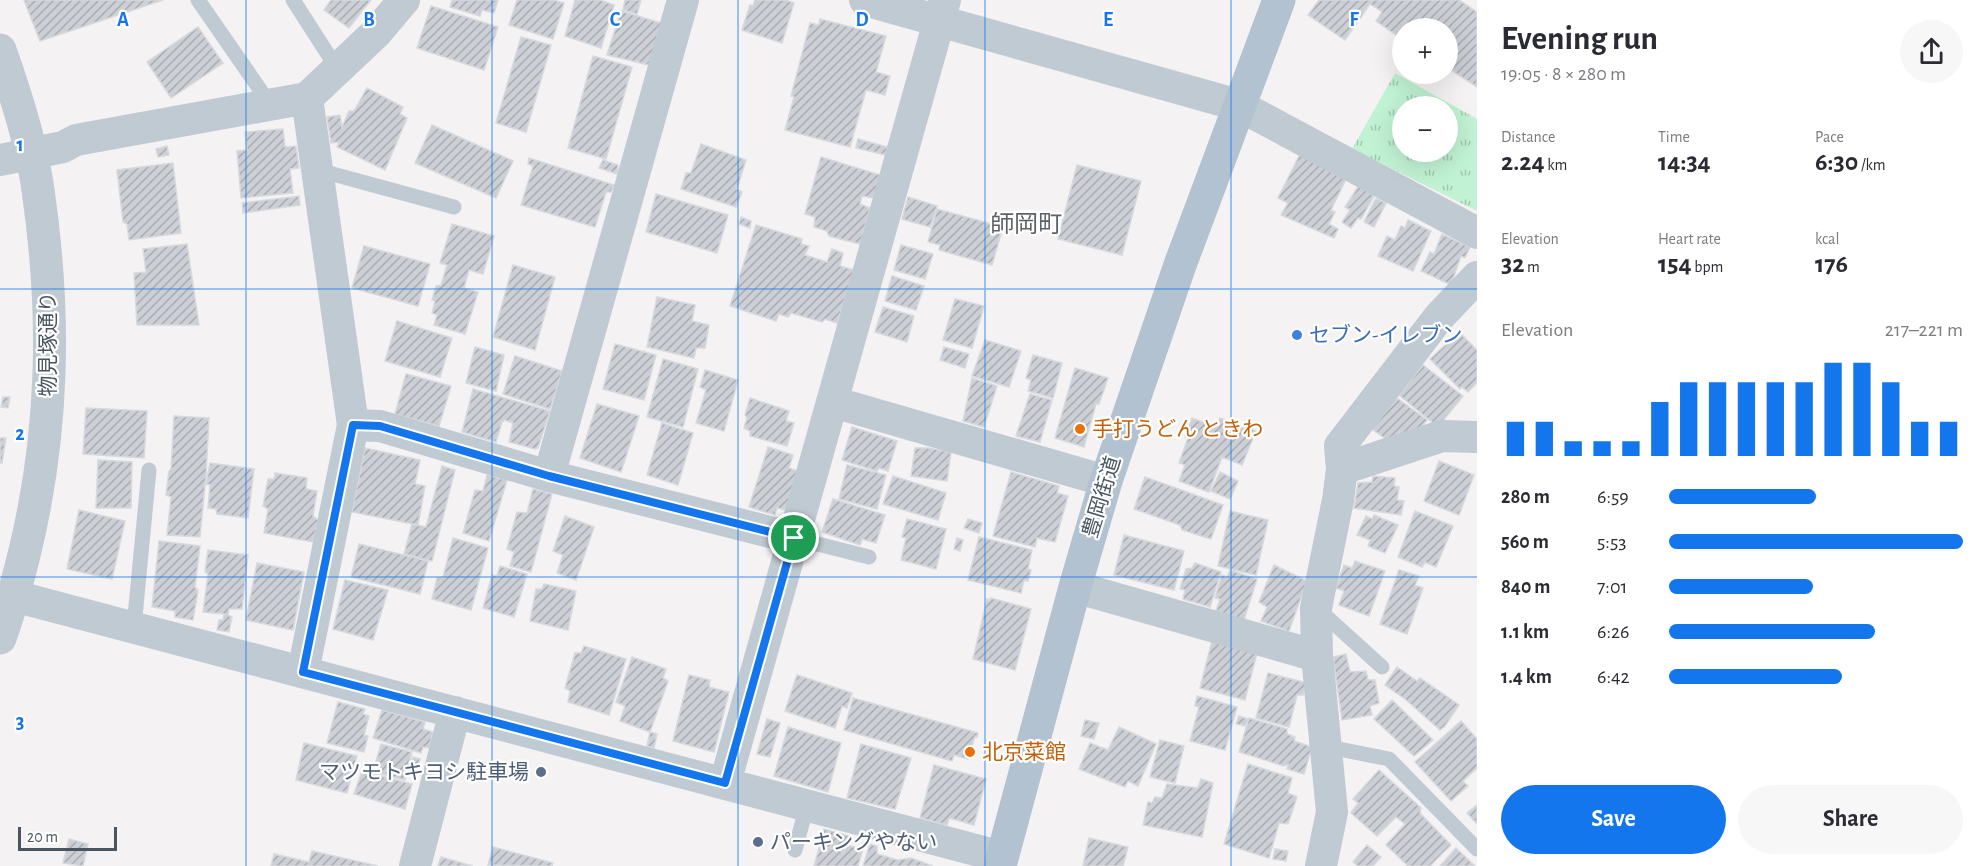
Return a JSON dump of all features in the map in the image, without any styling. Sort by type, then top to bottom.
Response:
[{"type":"main road","name":"豊岡街道","points":[[1001,862],[1106,481],[1180,265],[1279,0]]},
{"type":"street","points":[[15,157],[63,147],[76,140],[307,98],[377,32],[404,0]]},
{"type":"street","points":[[549,476],[683,0]]},
{"type":"street","points":[[865,0],[942,10],[1238,105],[1477,232]]},
{"type":"street","points":[[725,783],[942,10]]},
{"type":"street","name":"物見塚通り","points":[[0,50],[15,157],[38,189],[51,331],[45,438],[32,520],[14,596],[0,638]]},
{"type":"street","points":[[303,672],[353,425],[307,98]]},
{"type":"street","points":[[1321,866],[1332,812],[1324,746],[1316,608],[1342,469],[1340,446],[1439,317],[1477,277]]},
{"type":"street","points":[[833,402],[1106,481]]},
{"type":"street","points":[[353,425],[380,426],[549,476],[794,538]]},
{"type":"street","points":[[1342,469],[1442,436],[1477,437]]},
{"type":"street","points":[[1075,587],[1317,656]]},
{"type":"street","points":[[14,596],[807,805],[1001,862]]},
{"type":"street","points":[[416,866],[455,712]]},
{"type":"lane","points":[[198,0],[270,104]]},
{"type":"lane","points":[[293,0],[338,70]]},
{"type":"lane","points":[[318,170],[454,207]]},
{"type":"lane","points":[[134,627],[148,470]]},
{"type":"lane","points":[[794,538],[869,557]]},
{"type":"lane","points":[[1316,608],[1382,667]]},
{"type":"lane","points":[[1324,746],[1389,759],[1477,849]]},
{"type":"lane","points":[[795,850],[807,805]]},
{"type":"green space","points":[[1392,78],[1392,84],[1415,84],[1436,96],[1392,96],[1392,162],[1458,162],[1458,108],[1477,119],[1477,211],[1352,149]]},
{"type":"building","points":[[24,0],[163,0],[40,41]]},
{"type":"building","points":[[331,0],[371,0],[349,28],[324,10]]},
{"type":"building","points":[[452,0],[498,0],[494,13],[482,10],[480,16],[450,7]]},
{"type":"building","points":[[517,0],[553,0],[564,3],[553,39],[509,25]]},
{"type":"building","points":[[575,0],[600,0],[614,5],[601,48],[565,36]]},
{"type":"building","points":[[625,0],[641,0],[637,14],[623,10]]},
{"type":"building","points":[[755,0],[786,0],[794,3],[782,43],[742,30],[750,5],[753,6]]},
{"type":"building","points":[[1319,0],[1459,0],[1477,12],[1477,87],[1458,75],[1458,18],[1392,18],[1392,32],[1376,21],[1382,12],[1370,4],[1345,40],[1308,15]]},
{"type":"building","points":[[431,6],[498,27],[484,70],[417,48]]},
{"type":"building","points":[[621,11],[661,23],[649,65],[607,55]]},
{"type":"building","points":[[820,19],[886,36],[876,72],[890,76],[885,95],[866,90],[850,147],[785,130],[794,97],[791,96],[810,23],[819,25]]},
{"type":"building","points":[[198,27],[223,63],[171,98],[147,62]]},
{"type":"building","points":[[521,37],[551,45],[526,132],[496,123]]},
{"type":"building","points":[[593,56],[632,67],[606,159],[568,148]]},
{"type":"building","points":[[367,88],[403,107],[400,114],[407,118],[385,170],[337,147],[339,142],[331,143],[327,117],[340,115],[342,127],[349,111],[354,111]]},
{"type":"building","points":[[432,125],[513,161],[496,198],[415,163]]},
{"type":"building","points":[[283,129],[285,147],[296,146],[299,168],[290,169],[293,193],[241,198],[237,151],[247,150],[245,132]]},
{"type":"building","points":[[858,139],[887,147],[886,155],[856,148]]},
{"type":"building","points":[[701,144],[746,160],[737,189],[742,192],[736,207],[681,189],[686,173],[691,173]]},
{"type":"building","points":[[167,146],[169,155],[158,157],[156,149]]},
{"type":"building","points":[[1300,154],[1346,179],[1331,210],[1335,212],[1329,224],[1338,229],[1334,238],[1281,215],[1288,203],[1278,198]]},
{"type":"building","points":[[821,157],[880,175],[874,198],[862,196],[860,204],[870,208],[860,244],[829,236],[827,231],[814,227],[815,217],[805,214]]},
{"type":"building","points":[[529,158],[614,185],[611,192],[606,192],[595,227],[521,205],[533,166],[528,164]]},
{"type":"building","points":[[603,160],[618,165],[617,174],[599,168]]},
{"type":"building","points":[[173,163],[181,233],[129,240],[127,224],[123,222],[117,170]]},
{"type":"building","points":[[1077,165],[1141,181],[1122,255],[1058,239]]},
{"type":"building","points":[[1359,185],[1374,196],[1361,219],[1358,218],[1351,228],[1342,222],[1350,210],[1345,207]]},
{"type":"building","points":[[656,194],[728,215],[717,253],[646,232]]},
{"type":"building","points":[[299,196],[300,205],[243,213],[242,203]]},
{"type":"building","points":[[908,197],[937,206],[930,227],[902,219]]},
{"type":"building","points":[[1376,198],[1386,203],[1374,227],[1364,222]]},
{"type":"building","points":[[937,209],[1003,227],[992,265],[939,250],[940,245],[928,242]]},
{"type":"building","points":[[741,217],[751,221],[750,228],[739,224]]},
{"type":"building","points":[[1408,220],[1431,231],[1413,271],[1378,256],[1387,236],[1395,240],[1401,226],[1405,228]]},
{"type":"building","points":[[452,224],[494,236],[483,274],[469,270],[464,288],[478,292],[465,334],[434,325],[437,315],[432,313],[435,301],[432,300],[436,286],[441,285],[447,265],[440,263]]},
{"type":"building","points":[[756,225],[802,239],[801,244],[809,246],[805,255],[827,262],[832,249],[843,253],[840,266],[854,270],[837,323],[825,319],[822,322],[791,313],[788,317],[779,314],[776,321],[730,306]]},
{"type":"building","points":[[1442,234],[1470,247],[1465,258],[1461,256],[1451,285],[1421,271],[1430,252],[1434,254]]},
{"type":"building","points":[[187,244],[199,325],[137,325],[134,273],[146,272],[143,249]]},
{"type":"building","points":[[901,245],[933,254],[925,279],[894,270]]},
{"type":"building","points":[[364,246],[430,264],[418,306],[352,288]]},
{"type":"building","points":[[513,265],[555,277],[535,350],[493,337]]},
{"type":"building","points":[[892,276],[924,286],[916,310],[885,301]]},
{"type":"building","points":[[657,297],[695,305],[692,321],[709,325],[705,348],[696,348],[694,358],[647,347]]},
{"type":"building","points":[[955,299],[984,306],[972,348],[943,340]]},
{"type":"building","points":[[883,307],[914,316],[907,342],[875,332]]},
{"type":"building","points":[[397,321],[452,338],[440,377],[385,361]]},
{"type":"building","points":[[1459,332],[1477,350],[1477,383],[1468,392],[1462,387],[1460,389],[1430,359]]},
{"type":"building","points":[[985,340],[1021,351],[1009,387],[972,376]]},
{"type":"building","points":[[615,344],[656,355],[644,400],[603,389]]},
{"type":"building","points":[[475,347],[504,355],[496,391],[466,383]]},
{"type":"building","points":[[944,347],[969,354],[965,368],[940,360]]},
{"type":"building","points":[[1033,355],[1062,363],[1053,398],[1028,391],[1031,380],[1026,378]]},
{"type":"building","points":[[515,356],[562,371],[550,409],[503,394]]},
{"type":"building","points":[[663,359],[698,369],[683,427],[647,417]]},
{"type":"building","points":[[1423,365],[1463,396],[1438,427],[1399,395]]},
{"type":"building","points":[[1075,368],[1108,378],[1099,404],[1096,404],[1084,447],[1055,438]]},
{"type":"building","points":[[705,370],[738,380],[724,431],[696,423],[706,390],[700,387]]},
{"type":"building","points":[[406,374],[451,386],[439,426],[395,414]]},
{"type":"building","points":[[972,378],[997,386],[984,427],[963,421]]},
{"type":"building","points":[[473,389],[550,411],[538,448],[509,442],[513,423],[505,420],[502,422],[496,442],[462,432]]},
{"type":"building","points":[[1030,394],[1052,400],[1040,442],[1016,436]]},
{"type":"building","points":[[3,397],[10,397],[8,408],[1,407]]},
{"type":"building","points":[[750,398],[789,411],[786,421],[794,423],[787,446],[750,436],[750,431],[744,428]]},
{"type":"building","points":[[1397,398],[1427,420],[1416,434],[1410,430],[1404,437],[1399,433],[1391,443],[1372,429]]},
{"type":"building","points":[[597,404],[639,416],[621,472],[580,458]]},
{"type":"building","points":[[86,408],[147,411],[144,458],[83,454]]},
{"type":"building","points":[[174,416],[209,418],[200,537],[167,535],[171,497],[166,495],[171,469]]},
{"type":"building","points":[[1192,418],[1216,427],[1220,418],[1256,431],[1242,465],[1222,457],[1209,492],[1179,481],[1185,465],[1179,463]]},
{"type":"building","points":[[662,423],[693,433],[678,485],[647,475]]},
{"type":"building","points":[[852,427],[897,441],[888,471],[879,468],[877,471],[842,460]]},
{"type":"building","points":[[0,438],[6,438],[2,463],[0,463]]},
{"type":"building","points":[[768,447],[793,455],[789,468],[797,471],[786,510],[777,508],[775,515],[749,507]]},
{"type":"building","points":[[365,448],[420,460],[415,484],[425,486],[418,525],[352,512]]},
{"type":"building","points":[[915,448],[951,452],[947,481],[911,476]]},
{"type":"building","points":[[98,460],[132,462],[131,508],[96,508]]},
{"type":"building","points":[[1439,461],[1474,475],[1459,515],[1424,501]]},
{"type":"building","points":[[210,463],[254,469],[248,518],[217,514],[216,509],[208,508],[210,485],[206,484]]},
{"type":"building","points":[[847,465],[886,475],[877,509],[839,499]]},
{"type":"building","points":[[442,466],[455,470],[432,561],[404,554],[412,524],[426,527]]},
{"type":"building","points":[[1011,472],[1059,486],[1057,493],[1068,496],[1055,542],[1037,538],[1035,547],[993,536]]},
{"type":"building","points":[[1220,472],[1238,481],[1230,499],[1211,491]]},
{"type":"building","points":[[275,473],[307,478],[306,489],[317,491],[313,516],[318,520],[313,542],[264,533],[268,509],[263,506],[268,479],[274,479]]},
{"type":"building","points":[[487,475],[507,480],[489,541],[463,533],[475,490],[483,491]]},
{"type":"building","points":[[893,476],[946,493],[938,520],[883,504]]},
{"type":"building","points":[[1373,476],[1395,478],[1394,486],[1399,487],[1397,500],[1404,501],[1401,515],[1354,508],[1358,483],[1372,482]]},
{"type":"building","points":[[1145,477],[1223,505],[1211,539],[1182,530],[1180,525],[1134,509]]},
{"type":"building","points":[[533,489],[552,494],[531,572],[510,566],[514,552],[507,549],[517,512],[527,513]]},
{"type":"building","points":[[833,499],[885,515],[876,543],[862,539],[860,545],[822,532]]},
{"type":"building","points":[[79,510],[125,521],[112,579],[67,569]]},
{"type":"building","points":[[1230,511],[1268,520],[1256,575],[1218,566]]},
{"type":"building","points":[[1415,511],[1453,526],[1436,567],[1425,562],[1422,567],[1398,557]]},
{"type":"building","points":[[1374,515],[1398,525],[1385,553],[1368,546],[1370,540],[1357,535],[1366,516],[1372,519]]},
{"type":"building","points":[[565,516],[594,527],[576,580],[557,573],[563,555],[553,551]]},
{"type":"building","points":[[907,519],[946,529],[936,569],[901,560],[906,538],[902,537]]},
{"type":"building","points":[[968,519],[982,523],[979,533],[964,528]]},
{"type":"building","points":[[1124,535],[1184,551],[1174,590],[1114,575]]},
{"type":"building","points":[[979,537],[1032,550],[1028,569],[1031,570],[1028,581],[1024,580],[1021,593],[968,580]]},
{"type":"building","points":[[453,538],[488,548],[471,610],[432,599],[437,578],[443,577]]},
{"type":"building","points":[[957,538],[963,540],[960,551],[954,549]]},
{"type":"building","points":[[159,541],[200,546],[195,587],[198,591],[193,620],[175,617],[175,611],[152,607]]},
{"type":"building","points":[[359,544],[428,561],[420,594],[351,577]]},
{"type":"building","points":[[208,550],[248,555],[242,609],[229,609],[228,615],[232,617],[229,632],[217,630],[219,620],[223,620],[224,614],[203,612],[208,574],[205,572]]},
{"type":"building","points":[[1355,561],[1385,571],[1369,616],[1339,605],[1344,591],[1336,588],[1344,565],[1352,568]]},
{"type":"building","points":[[257,563],[304,572],[293,630],[246,620]]},
{"type":"building","points":[[1195,563],[1221,572],[1210,607],[1183,599],[1185,590],[1180,589],[1186,569],[1192,568]]},
{"type":"building","points":[[1274,565],[1307,581],[1289,631],[1261,621],[1267,607],[1259,602]]},
{"type":"building","points":[[500,566],[527,574],[514,617],[483,608],[492,575],[497,576]]},
{"type":"building","points":[[1230,570],[1257,579],[1244,620],[1216,611],[1220,599],[1215,598],[1222,575],[1227,577]]},
{"type":"building","points":[[1399,570],[1419,576],[1415,585],[1423,588],[1407,634],[1380,624]]},
{"type":"building","points":[[345,580],[388,590],[373,640],[333,629]]},
{"type":"building","points":[[544,584],[576,591],[568,630],[530,621],[536,589],[542,589]]},
{"type":"building","points":[[991,598],[1031,609],[1015,670],[973,659],[987,599]]},
{"type":"building","points":[[1212,641],[1257,653],[1245,700],[1200,688]]},
{"type":"building","points":[[584,646],[626,659],[609,715],[568,702],[570,691],[565,688],[575,653],[581,653]]},
{"type":"building","points":[[1346,654],[1350,672],[1366,671],[1368,680],[1375,680],[1379,703],[1370,706],[1372,715],[1342,720],[1333,657]]},
{"type":"building","points":[[632,657],[666,669],[663,678],[668,681],[650,732],[620,721],[625,706],[616,702]]},
{"type":"building","points":[[1397,667],[1417,681],[1420,678],[1459,705],[1440,730],[1405,699],[1385,685]]},
{"type":"building","points":[[1268,673],[1307,683],[1303,695],[1297,695],[1289,727],[1256,718]]},
{"type":"building","points":[[689,675],[710,680],[709,687],[729,692],[714,752],[673,741]]},
{"type":"building","points":[[797,675],[852,693],[847,708],[842,706],[835,728],[785,711]]},
{"type":"building","points":[[1197,696],[1237,707],[1225,750],[1190,741],[1199,707],[1195,706]]},
{"type":"building","points":[[853,698],[978,733],[968,759],[954,755],[952,761],[844,730]]},
{"type":"building","points":[[1392,700],[1433,740],[1414,756],[1374,719]]},
{"type":"building","points":[[338,702],[365,709],[363,714],[369,716],[364,735],[368,736],[364,752],[327,743]]},
{"type":"building","points":[[382,710],[425,722],[423,729],[433,732],[429,748],[423,747],[421,753],[373,738]]},
{"type":"building","points":[[1239,716],[1248,719],[1245,726],[1236,724]]},
{"type":"building","points":[[1249,718],[1287,729],[1287,734],[1295,737],[1294,741],[1312,747],[1304,774],[1287,769],[1288,764],[1284,766],[1239,752]]},
{"type":"building","points":[[767,719],[780,723],[770,757],[757,754]]},
{"type":"building","points":[[1085,720],[1099,723],[1094,739],[1081,736]]},
{"type":"building","points":[[1461,721],[1477,739],[1477,768],[1463,781],[1468,786],[1451,801],[1415,762]]},
{"type":"building","points":[[788,727],[841,743],[828,792],[774,776]]},
{"type":"building","points":[[1119,727],[1156,744],[1138,786],[1128,781],[1125,787],[1079,769],[1090,743],[1108,750]]},
{"type":"building","points":[[650,732],[657,734],[654,748],[647,746]]},
{"type":"building","points":[[1160,740],[1184,746],[1175,783],[1150,777]]},
{"type":"building","points":[[304,743],[357,756],[347,793],[296,780]]},
{"type":"building","points":[[381,744],[412,752],[405,780],[373,772]]},
{"type":"building","points":[[861,744],[911,758],[895,809],[847,798]]},
{"type":"building","points":[[413,757],[420,759],[415,776],[407,774]]},
{"type":"building","points":[[1248,764],[1292,778],[1288,793],[1297,797],[1288,824],[1279,823],[1269,858],[1224,844]]},
{"type":"building","points":[[934,765],[986,779],[974,825],[949,818],[947,825],[920,818]]},
{"type":"building","points":[[1379,770],[1421,808],[1420,813],[1451,845],[1430,866],[1408,866],[1386,845],[1405,824],[1396,817],[1377,836],[1351,813],[1358,803],[1353,799]]},
{"type":"building","points":[[362,771],[412,784],[405,809],[354,794]]},
{"type":"building","points":[[1201,779],[1213,783],[1202,837],[1143,825],[1148,802],[1152,803],[1155,797],[1162,798],[1167,784],[1198,788]]},
{"type":"building","points":[[1477,805],[1477,824],[1467,813]]},
{"type":"building","points":[[824,829],[849,836],[844,852],[820,845]]},
{"type":"building","points":[[1089,838],[1128,847],[1123,866],[1083,866]]},
{"type":"building","points":[[69,839],[88,844],[83,866],[63,863]]},
{"type":"building","points":[[870,844],[877,846],[877,854],[898,860],[911,858],[933,866],[863,866]]},
{"type":"building","points":[[820,845],[844,852],[846,845],[863,849],[858,866],[814,866]]},
{"type":"building","points":[[1367,845],[1381,857],[1373,866],[1358,866],[1353,862]]},
{"type":"building","points":[[493,847],[553,863],[552,866],[488,865]]},
{"type":"building","points":[[1456,848],[1475,866],[1440,866]]},
{"type":"building","points":[[1275,849],[1288,851],[1286,861],[1273,859]]},
{"type":"building","points":[[312,851],[378,866],[271,866],[274,854],[309,862]]},
{"type":"building","points":[[441,857],[473,866],[438,866]]},
{"type":"place","name":"セブン-イレブン","points":[[1297,335]]},
{"type":"place","name":"手打うどん ときわ","points":[[1080,429]]},
{"type":"place","name":"北京菜館","points":[[970,752]]},
{"type":"place","name":"マツモトキヨシ駐車場","points":[[541,772]]},
{"type":"place","name":"パーキングやない","points":[[758,842]]},
{"type":"district","name":"師岡町","points":[[1026,225]]},
{"type":"route","points":[[353,425],[380,426],[549,476],[794,538],[725,783],[303,672],[353,425]]}]
